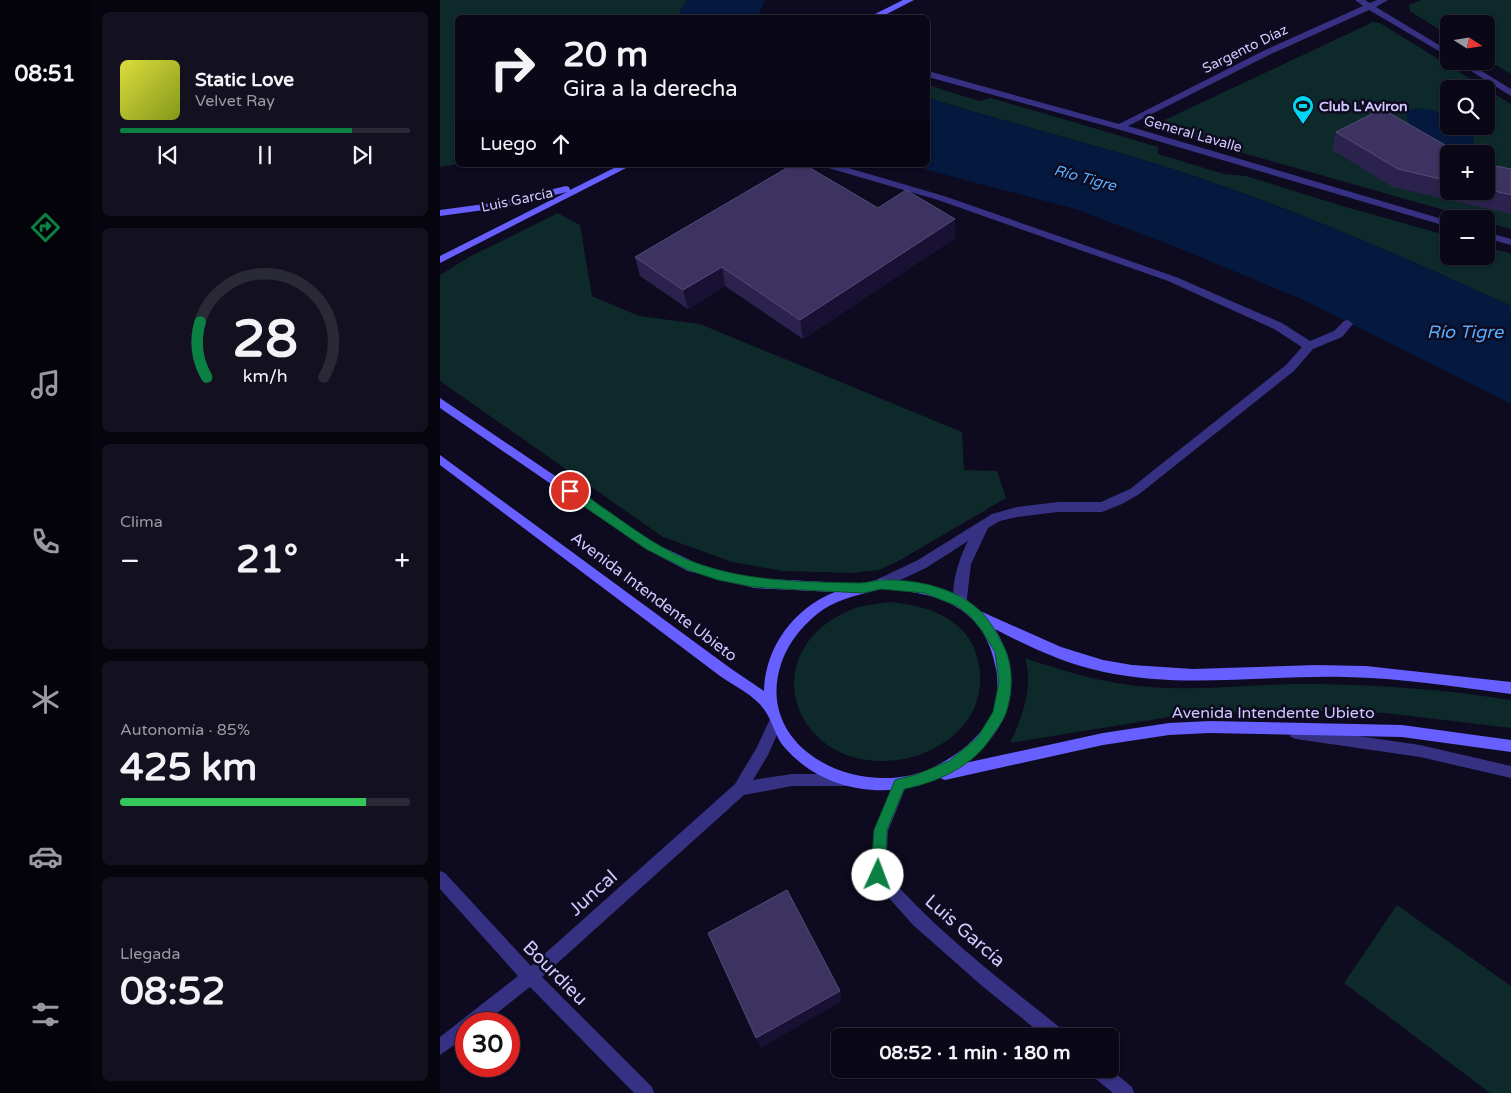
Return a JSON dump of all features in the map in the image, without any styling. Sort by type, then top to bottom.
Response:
[{"type":"main road","points":[[878,15],[910,0]]},
{"type":"main road","points":[[440,260],[623,167]]},
{"type":"main road","name":"Luis García","points":[[440,213],[508,203],[593,182]]},
{"type":"main road","points":[[440,402],[650,546],[692,566],[718,576],[754,583],[863,588]]},
{"type":"main road","name":"Avenida Intendente Ubieto","points":[[440,459],[725,672],[762,697],[774,716]]},
{"type":"main road","points":[[881,584],[924,588],[943,594],[961,603],[974,613],[986,625],[1001,652],[1006,682],[999,713],[982,742],[954,765],[919,780],[900,784],[872,784],[846,780],[813,765],[787,741],[774,716],[770,682],[776,656],[789,633],[809,614],[833,598],[881,584]]},
{"type":"main road","points":[[974,613],[1024,638],[1072,657],[1104,666],[1136,671],[1204,674],[1347,671],[1402,674],[1511,688]]},
{"type":"main road","name":"Avenida Intendente Ubieto","points":[[919,780],[1103,739],[1169,729],[1257,727],[1402,731],[1511,746]]},
{"type":"street","points":[[1359,0],[1440,50]]},
{"type":"street","name":"Sargento Díaz","points":[[1120,127],[1266,53],[1384,0]]},
{"type":"street","points":[[1474,70],[1511,93]]},
{"type":"street","name":"General Lavalle","points":[[930,75],[1120,127],[1440,221]]},
{"type":"street","points":[[835,167],[941,198],[1172,279],[1278,326],[1309,346]]},
{"type":"street","points":[[1495,238],[1511,242]]},
{"type":"street","points":[[881,584],[922,564],[996,517],[1017,512],[1058,507],[1102,507],[1134,492],[1290,368],[1309,346],[1338,334],[1348,324]]},
{"type":"street","points":[[961,603],[961,576],[969,550],[984,525]]},
{"type":"street","name":"Juncal","points":[[485,1012],[531,976],[740,789],[763,751],[774,716]]},
{"type":"street","points":[[1257,727],[1420,751],[1511,772]]},
{"type":"street","points":[[740,789],[792,780],[846,780]]},
{"type":"street","name":"Luis García","points":[[900,784],[881,830],[878,875],[900,903],[929,931],[1047,1028]]},
{"type":"street","name":"Bourdieu","points":[[440,878],[506,952],[646,1093]]},
{"type":"street","points":[[440,1047],[455,1035]]},
{"type":"street","points":[[1108,1078],[1126,1093]]},
{"type":"green space","points":[[440,0],[687,0],[678,15],[455,15],[455,164],[440,167]]},
{"type":"green space","points":[[1421,0],[1511,0],[1511,74],[1495,64],[1495,15],[1440,15],[1440,30],[1410,11],[1409,5]]},
{"type":"green space","name":"Club L'Aviron","points":[[1373,22],[1380,23],[1440,60],[1440,70],[1456,70],[1472,80],[1440,80],[1440,135],[1495,135],[1495,94],[1511,104],[1511,229],[1495,225],[1495,210],[1444,210],[1158,129],[1158,123]]},
{"type":"green space","points":[[930,86],[979,101],[991,98],[1158,147],[1158,154],[1224,174],[1246,176],[1440,233],[1440,265],[1495,265],[1495,249],[1509,253],[1511,254],[1511,306],[1357,238],[1279,207],[1200,178],[930,99]]},
{"type":"green space","points":[[558,213],[580,225],[592,296],[639,316],[700,324],[962,432],[964,470],[997,471],[1006,498],[902,559],[879,570],[853,573],[783,571],[732,562],[663,537],[440,381],[440,275],[469,257]]},
{"type":"green space","points":[[890,602],[932,611],[956,624],[966,634],[973,646],[980,670],[977,701],[968,719],[954,735],[922,754],[885,761],[853,757],[827,744],[808,726],[797,703],[794,678],[801,653],[818,630],[851,610]]},
{"type":"green space","points":[[1025,658],[1086,677],[1150,687],[1188,688],[1329,684],[1407,688],[1485,696],[1511,700],[1511,728],[1385,713],[1330,711],[1227,713],[1182,715],[1010,743],[1019,723],[1027,690],[1028,679]]},
{"type":"green space","points":[[1397,905],[1511,986],[1511,1093],[1490,1093],[1344,983]]},
{"type":"water","points":[[687,0],[765,0],[758,15],[678,15]]},
{"type":"water","name":"Río Tigre","points":[[930,99],[1132,157],[1240,192],[1357,238],[1511,306],[1511,404],[1303,300],[1176,247],[1075,209],[917,167],[930,167]]},
{"type":"water","points":[[1417,108],[1434,110],[1440,113],[1440,135],[1472,135],[1474,145],[1442,144],[1410,124],[1407,118],[1408,110]]},
{"type":"building","points":[[1382,109],[1445,145],[1440,145],[1440,179],[1398,169],[1336,132]]},
{"type":"building","points":[[1495,166],[1511,169],[1511,195],[1495,191]]},
{"type":"building","points":[[789,167],[808,167],[878,208],[906,190],[955,219],[800,320],[722,267],[683,290],[635,257]]},
{"type":"building","points":[[787,890],[840,991],[756,1038],[708,933]]},
{"type":"place","name":"Club L'Aviron","points":[[1303,125]]},
{"type":"route","points":[[570,491],[650,546],[718,576],[754,583],[784,585],[863,588],[881,584],[924,588],[943,594],[961,603],[986,625],[1001,652],[1006,682],[999,713],[982,742],[954,765],[919,780],[900,784],[881,830],[878,875]]}]
